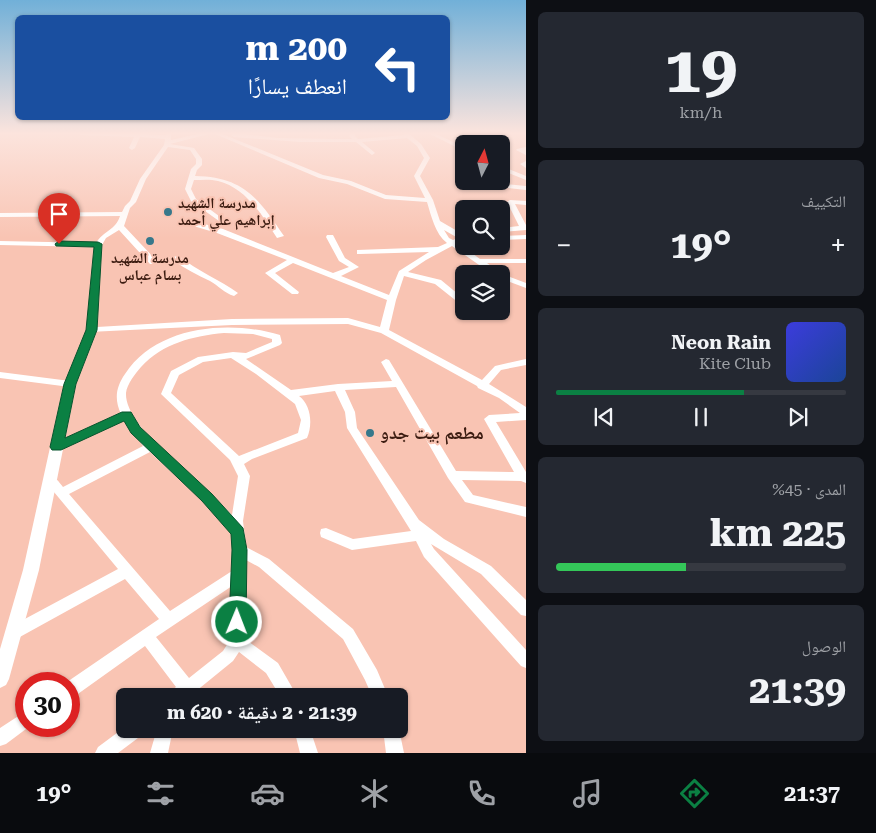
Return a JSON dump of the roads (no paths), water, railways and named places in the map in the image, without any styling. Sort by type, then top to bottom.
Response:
[{"type":"street","points":[[0,679],[31,570],[70,384],[92,330],[98,244],[102,237],[120,226],[127,207],[133,202],[150,168]]},
{"type":"street","points":[[196,168],[190,178],[188,189],[193,200],[221,220]]},
{"type":"street","points":[[301,168],[321,177],[348,182],[385,197],[430,200]]},
{"type":"street","points":[[421,168],[417,176],[430,200],[437,222],[446,239],[484,265]]},
{"type":"street","points":[[510,172],[526,178]]},
{"type":"street","points":[[190,178],[220,180],[236,186],[265,213],[280,236]]},
{"type":"street","points":[[510,186],[526,188]]},
{"type":"street","points":[[510,229],[525,228],[510,202],[526,203]]},
{"type":"street","points":[[0,215],[125,214]]},
{"type":"street","points":[[437,222],[455,232]]},
{"type":"street","points":[[193,223],[220,231],[391,299]]},
{"type":"street","points":[[120,226],[153,262],[176,258],[189,268],[215,281],[227,291],[234,293]]},
{"type":"street","points":[[330,237],[342,259],[355,267],[334,276]]},
{"type":"street","points":[[510,238],[526,238]]},
{"type":"street","points":[[384,331],[391,299],[402,273],[417,262],[455,241]]},
{"type":"street","points":[[0,243],[98,244]]},
{"type":"street","points":[[360,252],[442,249]]},
{"type":"street","points":[[294,260],[269,273],[295,292]]},
{"type":"street","points":[[477,260],[526,261]]},
{"type":"street","points":[[402,273],[438,282],[455,296]]},
{"type":"street","points":[[510,279],[526,286]]},
{"type":"street","points":[[92,330],[232,322],[348,321],[384,331],[436,357],[482,386],[503,396],[526,414]]},
{"type":"street","points":[[187,688],[228,656],[237,642],[240,550],[237,521],[244,476],[234,457],[166,394],[175,373],[201,359],[232,355],[247,356],[277,343],[277,337],[267,333],[220,331],[173,340],[155,350],[137,364],[127,378],[121,394],[127,415],[135,430],[207,498],[238,532]]},
{"type":"street","points":[[232,355],[260,372],[300,402],[306,420],[303,435],[248,456],[237,463]]},
{"type":"street","points":[[386,362],[452,475],[469,499],[526,512]]},
{"type":"street","points":[[482,386],[498,368],[526,362]]},
{"type":"street","points":[[0,379],[5,376],[70,384]]},
{"type":"street","points":[[289,394],[338,387],[399,384]]},
{"type":"street","points":[[338,387],[350,412],[352,428],[417,529],[429,553],[526,660]]},
{"type":"street","points":[[525,478],[489,419],[526,414]]},
{"type":"street","points":[[56,447],[127,415]]},
{"type":"street","points":[[61,493],[152,446]]},
{"type":"street","points":[[452,475],[525,478]]},
{"type":"street","points":[[50,480],[169,620]]},
{"type":"street","points":[[326,533],[352,545],[417,529],[486,570],[526,610]]},
{"type":"street","points":[[240,550],[264,563],[348,634],[377,688]]},
{"type":"street","points":[[13,633],[127,572]]},
{"type":"street","points":[[80,682],[239,574]]},
{"type":"street","points":[[146,636],[179,688]]},
{"type":"street","points":[[237,642],[272,668],[284,688]]},
{"type":"street","points":[[0,738],[15,728]]},
{"type":"street","points":[[104,753],[124,738]]},
{"type":"street","points":[[159,753],[163,738]]},
{"type":"street","points":[[305,738],[309,753]]},
{"type":"street","points":[[392,738],[395,753]]},
{"type":"place","name":"مدرسة الشهيد إبراهيم علي أحمد","points":[[168,212]]},
{"type":"place","name":"مدرسة الشهيد بسام عباس","points":[[150,241]]},
{"type":"place","name":"مطعم بيت جدو","points":[[370,433]]}]
